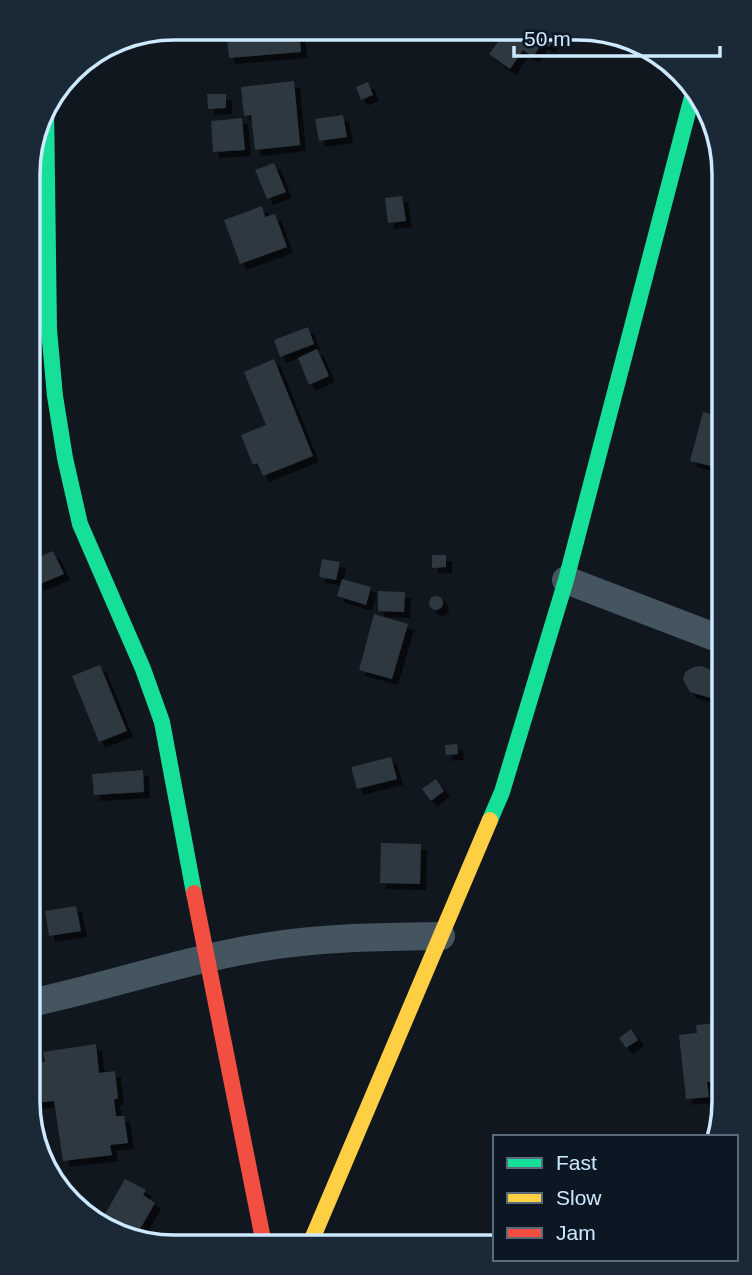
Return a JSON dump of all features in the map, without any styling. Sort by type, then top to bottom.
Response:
[{"type":"street","points":[[314,1235],[502,792],[566,580],[691,102]]},
{"type":"street","points":[[46,134],[49,330],[55,396],[65,457],[80,524],[144,669],[162,722],[262,1235]]},
{"type":"street","points":[[566,580],[712,636]]},
{"type":"street","points":[[40,1001],[268,946],[307,941],[441,936]]},
{"type":"building","points":[[227,40],[300,40],[301,52],[229,58]]},
{"type":"building","points":[[500,40],[554,40],[549,47],[542,43],[533,57],[523,50],[510,69],[489,54]]},
{"type":"building","points":[[294,81],[300,145],[255,150],[251,115],[244,116],[241,87]]},
{"type":"building","points":[[368,82],[373,95],[361,100],[356,87]]},
{"type":"building","points":[[207,94],[226,94],[226,108],[208,109]]},
{"type":"building","points":[[343,115],[347,137],[319,141],[315,119]]},
{"type":"building","points":[[242,118],[245,150],[213,152],[211,121]]},
{"type":"building","points":[[274,163],[286,192],[267,199],[255,170]]},
{"type":"building","points":[[402,196],[406,221],[388,223],[385,198]]},
{"type":"building","points":[[262,206],[265,217],[275,214],[287,247],[240,264],[224,220]]},
{"type":"building","points":[[308,327],[314,344],[280,357],[274,340]]},
{"type":"building","points":[[317,349],[329,376],[309,385],[298,358]]},
{"type":"building","points":[[274,359],[313,456],[263,476],[257,463],[253,465],[241,435],[266,425],[244,372]]},
{"type":"building","points":[[703,412],[712,414],[712,466],[690,461]]},
{"type":"building","points":[[53,551],[64,574],[40,584],[40,557]]},
{"type":"building","points":[[432,555],[446,555],[446,567],[432,568]]},
{"type":"building","points":[[322,559],[340,562],[336,580],[319,577]]},
{"type":"building","points":[[342,579],[371,587],[366,605],[337,596]]},
{"type":"building","points":[[378,591],[405,592],[404,612],[378,611]]},
{"type":"building","points":[[436,596],[441,598],[441,608],[436,610],[431,608],[429,603],[431,598]]},
{"type":"building","points":[[374,614],[408,624],[392,679],[359,670]]},
{"type":"building","points":[[100,665],[127,731],[99,742],[72,676]]},
{"type":"building","points":[[701,666],[711,670],[711,698],[690,692],[683,680],[685,672]]},
{"type":"building","points":[[457,744],[458,754],[446,755],[445,745]]},
{"type":"building","points":[[391,757],[397,779],[357,789],[351,767]]},
{"type":"building","points":[[143,770],[144,792],[94,795],[92,774]]},
{"type":"building","points":[[436,779],[444,791],[431,801],[422,789]]},
{"type":"building","points":[[381,843],[421,844],[420,884],[380,883]]},
{"type":"building","points":[[76,906],[81,931],[49,936],[45,911]]},
{"type":"building","points":[[711,1024],[711,1081],[707,1082],[709,1097],[686,1099],[679,1035],[697,1033],[696,1025]]},
{"type":"building","points":[[631,1029],[638,1040],[626,1048],[619,1038]]},
{"type":"building","points":[[96,1044],[99,1073],[115,1071],[118,1098],[114,1100],[116,1116],[124,1116],[128,1143],[110,1145],[112,1155],[63,1161],[54,1101],[40,1103],[40,1062],[45,1062],[43,1052]]},
{"type":"building","points":[[125,1179],[146,1190],[143,1195],[155,1203],[140,1230],[104,1215]]},
{"type":"traffic: fast","points":[[490,820],[502,792],[566,580],[691,102]]},
{"type":"traffic: fast","points":[[46,134],[49,330],[55,396],[65,458],[80,524],[143,669],[162,722],[194,893]]},
{"type":"traffic: slow","points":[[314,1235],[490,820]]},
{"type":"traffic: jam","points":[[194,893],[262,1235]]}]
